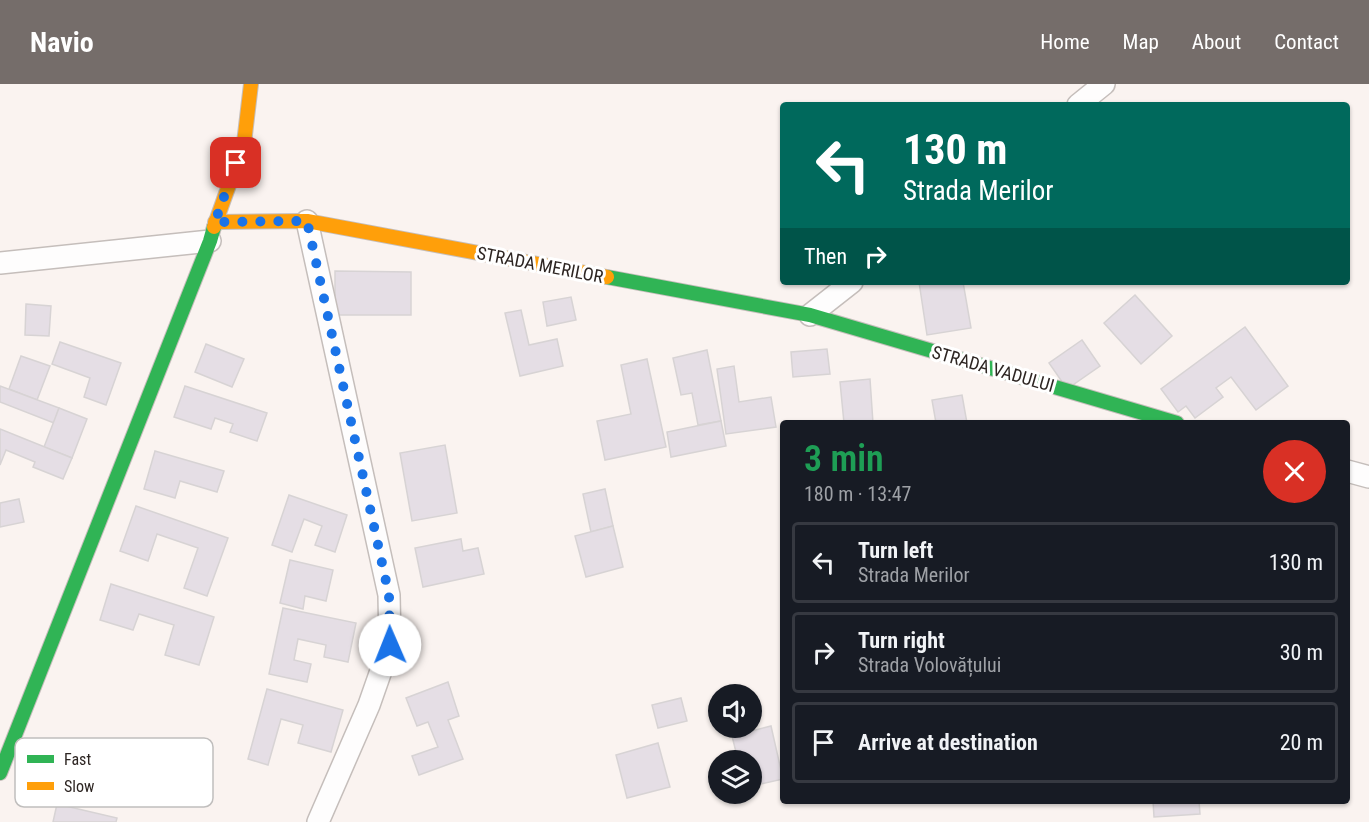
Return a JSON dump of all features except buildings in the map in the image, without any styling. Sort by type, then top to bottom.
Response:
[{"type":"street","points":[[0,773],[213,232],[243,143],[251,84]]},
{"type":"street","points":[[1082,102],[1104,84]]},
{"type":"street","points":[[307,221],[389,595],[390,625],[390,645],[369,705],[318,822]]},
{"type":"street","name":"STRADA MERILOR","points":[[213,232],[307,221],[810,315]]},
{"type":"street","points":[[0,263],[213,232]]},
{"type":"street","points":[[810,315],[848,285]]},
{"type":"street","name":"STRADA VADULUI","points":[[810,315],[1167,420]]},
{"type":"street","points":[[1350,472],[1369,477]]},
{"type":"traffic: fast","points":[[0,773],[214,227]]},
{"type":"traffic: fast","points":[[607,277],[810,315],[1167,420]]},
{"type":"traffic: slow","points":[[214,227],[244,143],[251,84]]},
{"type":"traffic: slow","points":[[215,222],[307,221],[607,277]]},
{"type":"route","points":[[236,163],[215,222],[307,221],[389,595],[390,645]]}]
